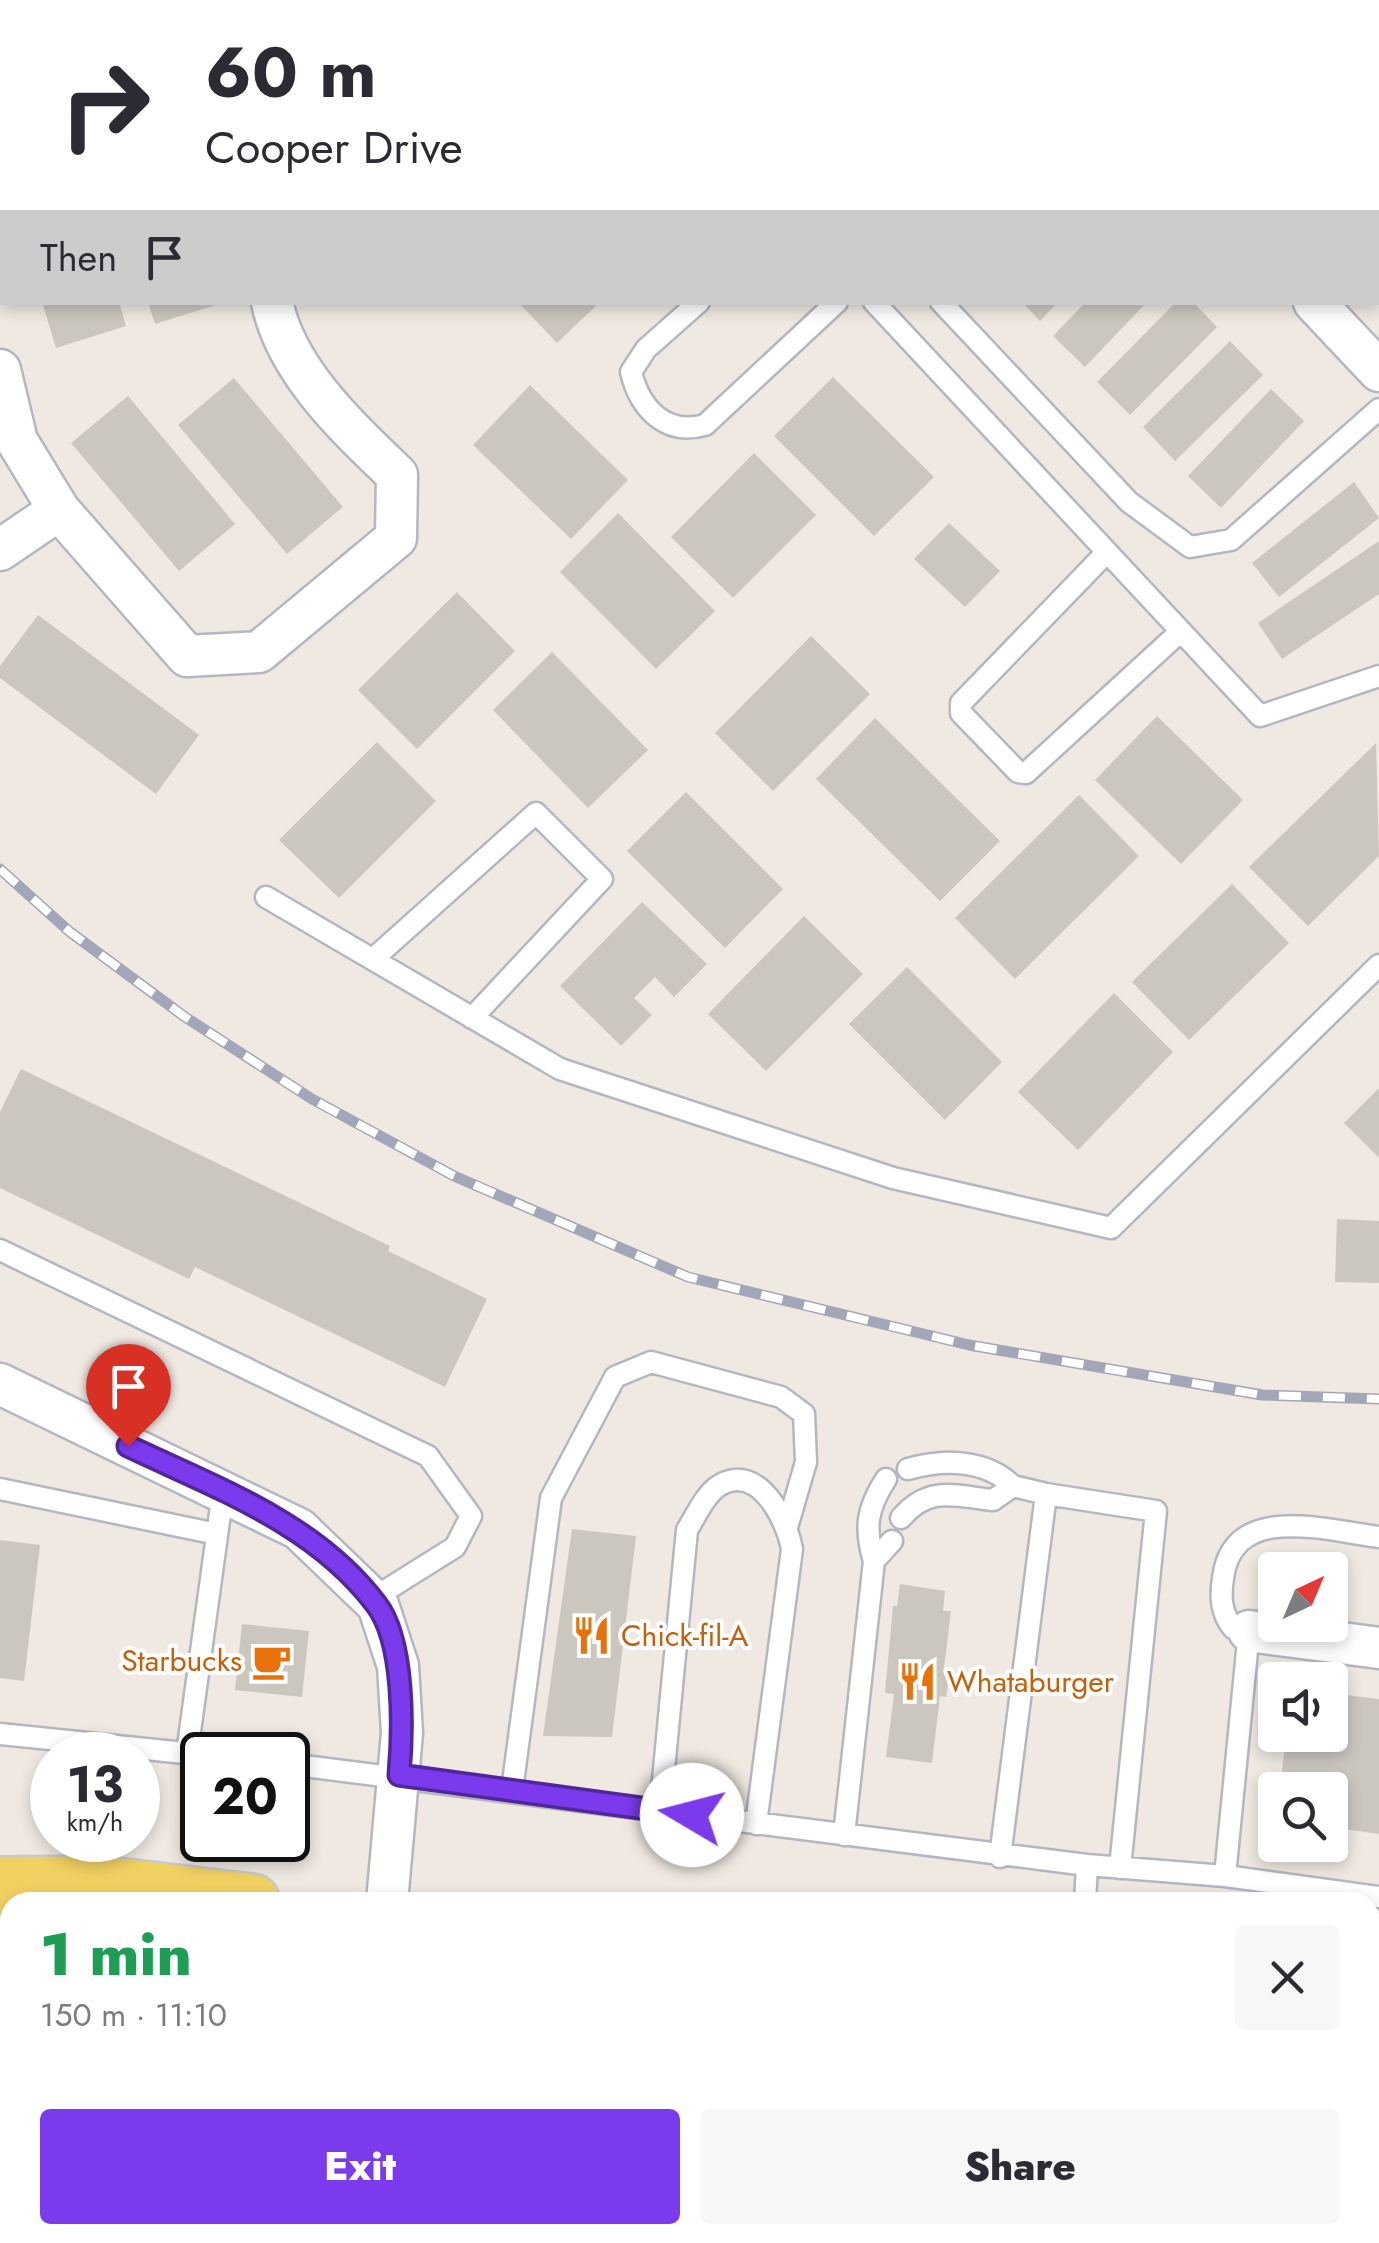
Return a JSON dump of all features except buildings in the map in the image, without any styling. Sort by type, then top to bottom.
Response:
[{"type":"main road","points":[[0,1886],[100,1884],[168,1892]]},
{"type":"street","points":[[0,370],[18,441],[58,510],[117,582],[187,656],[259,652],[396,538],[396,475],[340,420],[278,330],[273,305]]},
{"type":"street","points":[[1317,305],[1379,372]]},
{"type":"street","points":[[0,550],[58,510]]},
{"type":"street","points":[[0,1384],[299,1529],[378,1606],[398,1666],[402,1733],[388,1892]]},
{"type":"street","points":[[1250,1632],[1379,1648]]},
{"type":"lane","points":[[696,305],[646,349],[631,372],[635,388],[665,425],[683,431],[705,425],[834,305]]},
{"type":"lane","points":[[877,305],[1260,716],[1379,676]]},
{"type":"lane","points":[[944,305],[1130,502],[1190,547],[1232,540],[1379,409]]},
{"type":"lane","points":[[1107,552],[961,704],[961,713],[1018,772],[1026,773],[1181,632]]},
{"type":"lane","points":[[373,959],[536,813],[602,879],[472,1018]]},
{"type":"lane","points":[[266,897],[560,1069],[893,1178],[1110,1228],[1379,965]]},
{"type":"lane","points":[[0,1250],[428,1456],[471,1516],[455,1547],[372,1599]]},
{"type":"lane","points":[[512,1790],[551,1498],[615,1377],[651,1362],[781,1397],[804,1414],[806,1462],[788,1524]]},
{"type":"lane","points":[[908,1469],[938,1460],[997,1471],[1013,1486],[1046,1494],[1156,1510],[1120,1868]]},
{"type":"lane","points":[[844,1836],[874,1561],[866,1533],[872,1500],[886,1479]]},
{"type":"lane","points":[[660,1811],[688,1530],[707,1498],[722,1484],[737,1481],[777,1503],[788,1524],[792,1549],[756,1824]]},
{"type":"lane","points":[[901,1518],[917,1499],[939,1494],[993,1500],[1013,1486]]},
{"type":"lane","points":[[0,1489],[217,1534]]},
{"type":"lane","points":[[198,1732],[223,1492]]},
{"type":"lane","points":[[1000,1857],[1046,1494]]},
{"type":"lane","points":[[1225,1876],[1250,1632],[1234,1628],[1225,1618],[1220,1594],[1226,1556],[1242,1535],[1266,1528],[1379,1537]]},
{"type":"lane","points":[[874,1561],[892,1540]]},
{"type":"lane","points":[[0,1734],[180,1752]]},
{"type":"lane","points":[[310,1766],[1000,1857],[1225,1876],[1342,1892]]},
{"type":"lane","points":[[1086,1865],[1086,1892]]},
{"type":"railway","points":[[0,869],[70,932],[185,1017],[312,1099],[454,1176],[688,1277],[969,1345],[1262,1395],[1379,1399]]},
{"type":"place","name":"Chick-fil-A","points":[[591,1636]]},
{"type":"place","name":"Starbucks","points":[[272,1661]]},
{"type":"place","name":"Whataburger","points":[[917,1682]]},
{"type":"route","points":[[128,1446],[299,1529],[378,1606],[398,1666],[402,1733],[399,1775],[692,1815]]}]
